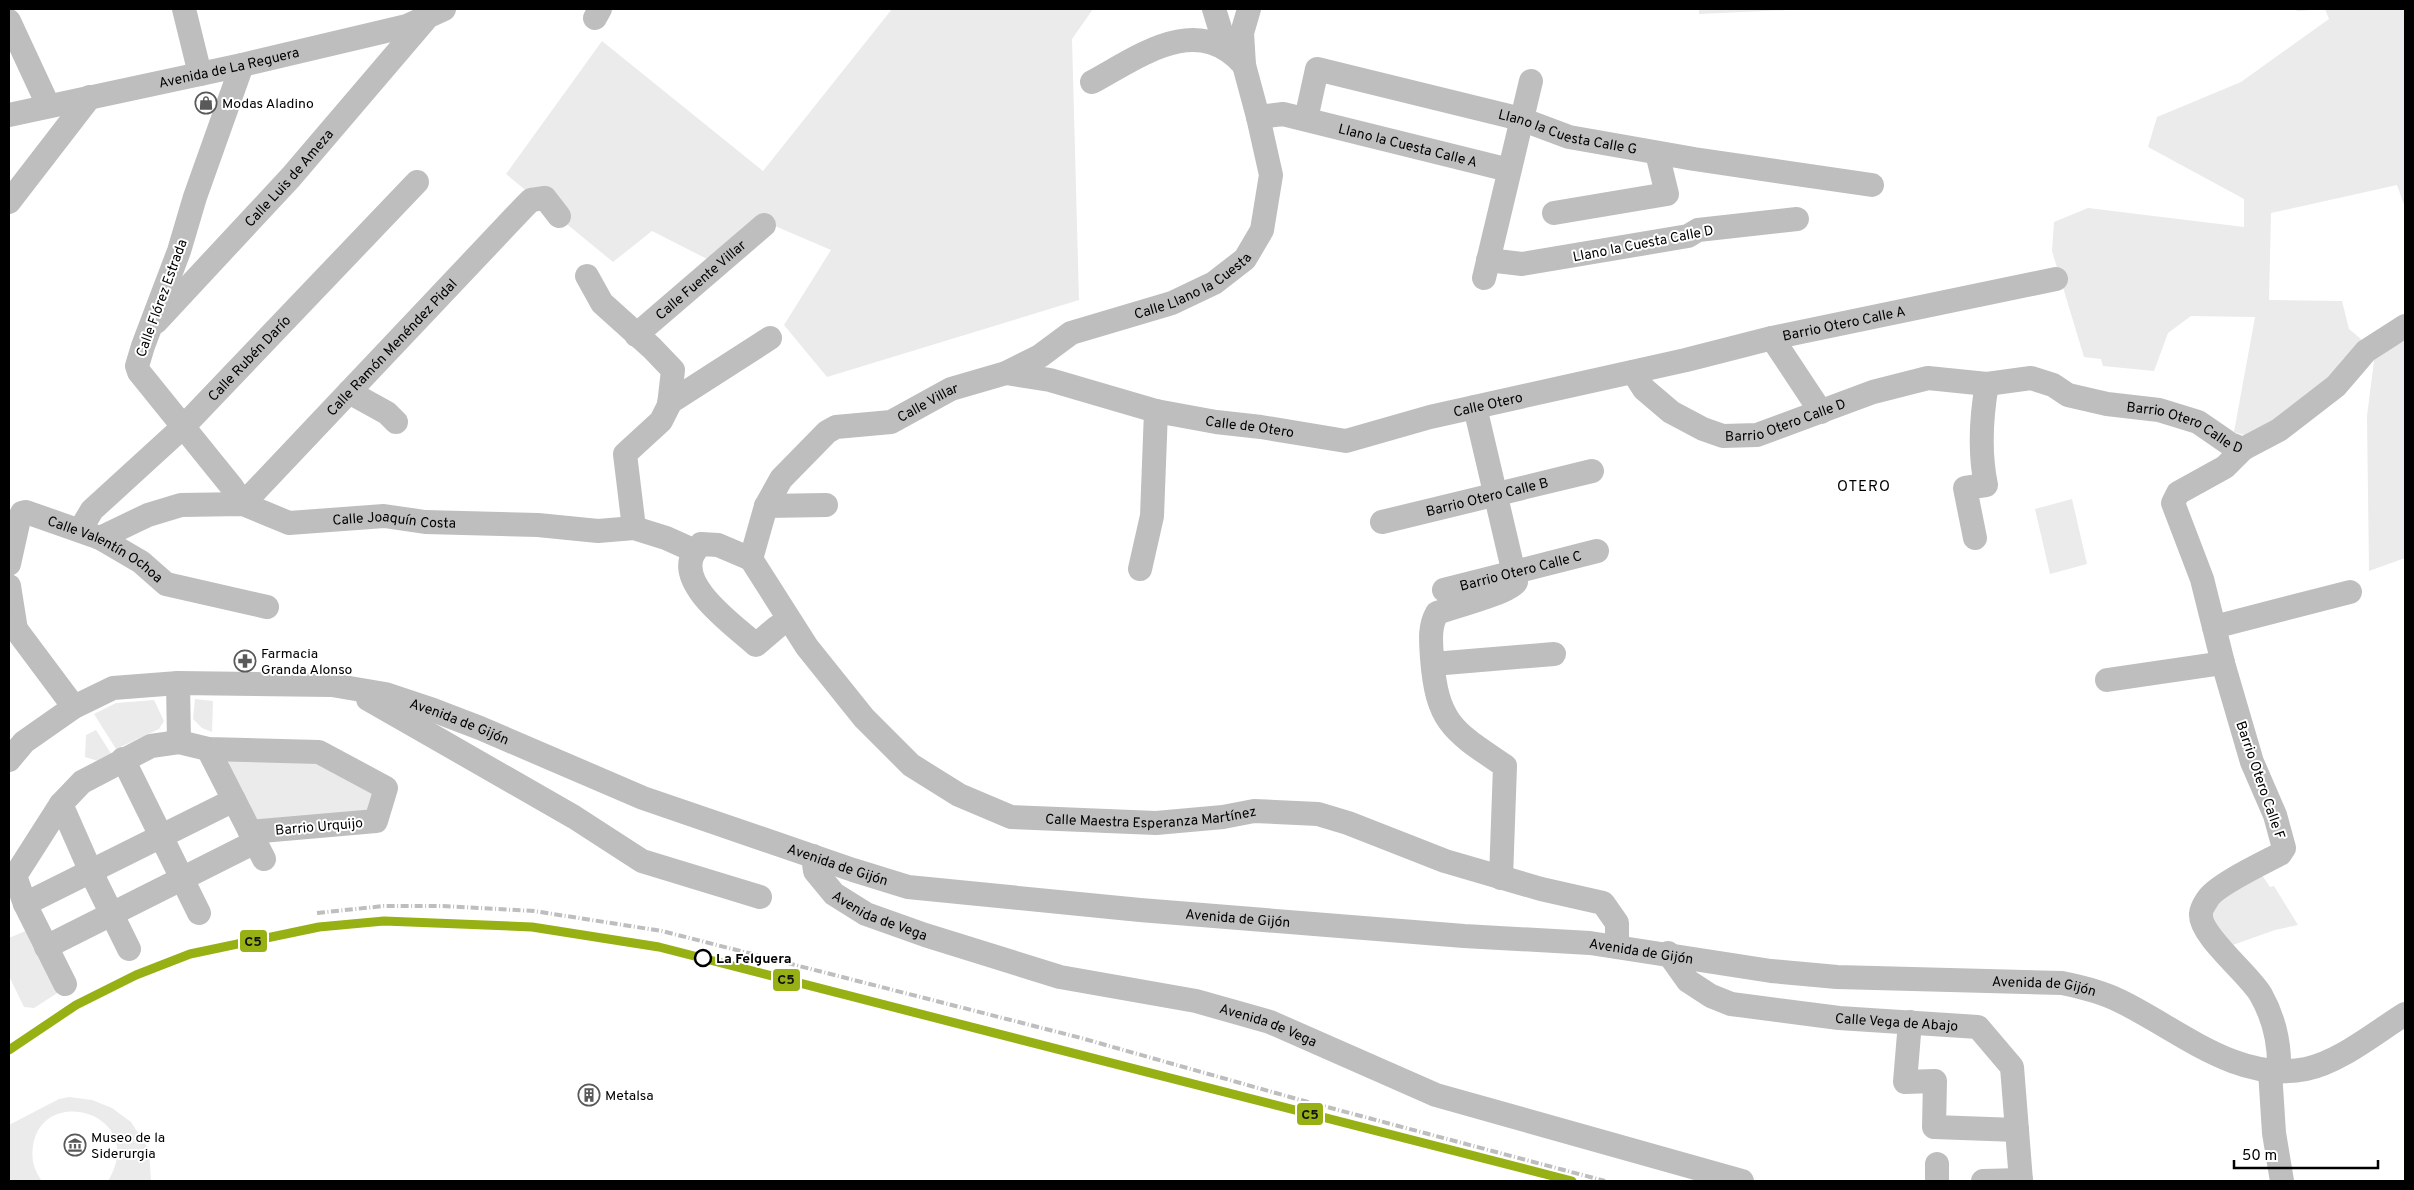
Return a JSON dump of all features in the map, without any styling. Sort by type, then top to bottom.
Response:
[{"type":"street","points":[[184,9],[200,74]]},
{"type":"street","points":[[1214,9],[1226,48]]},
{"type":"street","name":"Calle Llano la Cuesta","points":[[1006,373],[1040,356],[1071,333],[1172,304],[1214,283],[1245,259],[1262,230],[1271,175],[1244,65],[1242,33],[1249,9]]},
{"type":"street","name":"Avenida de La Reguera","points":[[9,115],[242,65],[407,26],[435,14]]},
{"type":"street","name":"Calle Luis de Ameza","points":[[148,330],[291,177],[435,14]]},
{"type":"street","points":[[9,21],[48,106]]},
{"type":"street","points":[[1092,82],[1172,42],[1193,39],[1212,42],[1226,48],[1244,65]]},
{"type":"street","name":"Calle Flórez Estrada","points":[[242,65],[195,197],[179,251],[148,330],[137,366],[244,504]]},
{"type":"street","name":"Llano la Cuesta Calle G","points":[[1306,119],[1318,69],[1522,119],[1569,137],[1657,153],[1872,184]]},
{"type":"street","points":[[1509,170],[1531,81]]},
{"type":"street","points":[[9,202],[90,97]]},
{"type":"street","points":[[1258,116],[1284,114],[1306,119]]},
{"type":"street","name":"Llano la Cuesta Calle A","points":[[1306,119],[1509,170]]},
{"type":"street","points":[[1554,213],[1667,194],[1657,153]]},
{"type":"street","name":"Llano la Cuesta Calle D","points":[[1509,170],[1486,269],[1555,260],[1688,236],[1698,230],[1798,219]]},
{"type":"street","name":"Calle Rubén Darío","points":[[90,534],[92,510],[184,426],[417,182]]},
{"type":"street","name":"Calle Ramón Menéndez Pidal","points":[[244,504],[531,200],[552,207]]},
{"type":"street","name":"Calle Fuente Villar","points":[[636,335],[764,225]]},
{"type":"street","points":[[587,276],[602,303],[672,370],[669,403],[661,421],[625,454],[634,528]]},
{"type":"street","name":"Barrio Otero Calle A","points":[[1633,372],[1772,338],[2056,279]]},
{"type":"street","name":"Barrio Otero Calle D","points":[[1633,372],[1644,389],[1671,412],[1703,429],[1723,436],[1758,435],[1873,392],[1928,378],[1987,384],[2031,378],[2053,385],[2068,394],[2078,397],[2107,404],[2159,410],[2198,422],[2230,444],[2244,449],[2279,430],[2336,386],[2366,351],[2405,326]]},
{"type":"street","points":[[669,403],[770,338]]},
{"type":"street","points":[[1772,338],[1821,412]]},
{"type":"street","name":"Calle Otero","points":[[1343,441],[1362,438],[1430,417],[1633,372]]},
{"type":"street","name":"Calle de Otero","points":[[1006,373],[1050,380],[1156,411],[1343,441]]},
{"type":"street","name":"Calle Villar","points":[[751,559],[766,506],[781,479],[822,436],[836,427],[891,422],[951,389],[1006,373]]},
{"type":"street","points":[[1975,538],[1965,488],[1986,485],[1981,459],[1982,409],[1987,384]]},
{"type":"street","points":[[350,392],[387,412],[396,422]]},
{"type":"street","points":[[1475,407],[1516,582],[1513,586],[1437,613],[1431,623],[1433,664],[1436,689],[1443,714],[1455,730],[1505,766],[1501,878]]},
{"type":"street","points":[[1140,569],[1152,516],[1156,411]]},
{"type":"street","name":"Barrio Otero Calle F","points":[[2244,449],[2225,467],[2178,493],[2173,503],[2202,579],[2222,663],[2252,762],[2275,815],[2284,848],[2280,854],[2224,886],[2207,898],[2201,914],[2205,929],[2260,993],[2268,1008],[2278,1047],[2274,1071]]},
{"type":"street","name":"Barrio Otero Calle B","points":[[1382,522],[1495,493],[1592,471]]},
{"type":"street","name":"Calle Joaquín Costa","points":[[90,534],[181,505],[244,504],[290,523],[384,516],[425,522],[538,525],[598,531],[634,528],[666,538],[695,551]]},
{"type":"street","points":[[766,506],[826,505]]},
{"type":"street","name":"Calle Valentín Ochoa","points":[[9,564],[22,513],[26,512],[90,534],[141,562],[166,584],[267,607]]},
{"type":"street","points":[[751,559],[718,545],[701,544],[689,560],[689,572],[694,585],[756,645],[776,627]]},
{"type":"street","name":"Barrio Otero Calle C","points":[[1444,590],[1597,551]]},
{"type":"street","name":"Calle Maestra Esperanza Martínez","points":[[751,559],[807,647],[864,718],[911,765],[959,795],[1011,818],[1156,823],[1223,817],[1254,811],[1318,814],[1348,823],[1445,861],[1501,878],[1603,903],[1617,923],[1616,946]]},
{"type":"street","points":[[9,586],[12,625],[74,707]]},
{"type":"street","points":[[2214,627],[2350,592]]},
{"type":"street","points":[[1433,664],[1554,654]]},
{"type":"street","points":[[2107,680],[2222,663]]},
{"type":"street","points":[[178,683],[180,742]]},
{"type":"street","name":"Avenida de Gijón","points":[[9,760],[24,742],[74,707],[113,688],[178,683],[332,685],[385,694],[432,710],[643,798],[853,870],[917,888],[1140,910],[1616,946],[1771,971],[1837,977],[2062,983],[2087,989],[2120,1001],[2216,1054],[2253,1069],[2274,1071],[2307,1069],[2345,1052],[2405,1014]]},
{"type":"street","points":[[351,689],[574,817],[642,861],[760,897]]},
{"type":"street","name":"Barrio Urquijo","points":[[46,947],[257,844],[376,821],[386,788],[319,752],[208,749],[180,742],[151,746],[82,782],[61,804],[15,876],[25,904],[64,984]]},
{"type":"street","points":[[208,749],[257,844]]},
{"type":"street","points":[[123,759],[199,913]]},
{"type":"street","points":[[25,904],[234,800]]},
{"type":"street","points":[[61,804],[91,872],[129,949]]},
{"type":"street","name":"Avenida de Vega","points":[[813,856],[815,871],[834,894],[866,914],[925,935],[1060,976],[1196,1002],[1270,1022],[1436,1095],[1742,1181]]},
{"type":"street","name":"Calle Vega de Abajo","points":[[1668,953],[1688,981],[1711,996],[1731,1004],[1839,1018],[1978,1027],[2012,1067],[2021,1180]]},
{"type":"street","points":[[1910,1022],[1904,1082],[1935,1081],[1934,1127],[2016,1130]]},
{"type":"street","points":[[2274,1071],[2274,1133],[2282,1181]]},
{"type":"street","points":[[1983,1181],[2021,1180]]},
{"type":"shaded area","points":[[892,9],[1093,9],[1072,39],[1079,300],[827,377],[784,325],[831,250],[756,218],[715,263],[652,231],[613,262],[506,174],[602,41],[763,171]]},
{"type":"shaded area","points":[[1699,9],[1809,9],[1699,14]]},
{"type":"shaded area","points":[[2296,9],[2325,9],[2297,11]]},
{"type":"shaded area","points":[[2325,9],[2405,9],[2405,208],[2397,185],[2271,213],[2269,300],[2342,301],[2349,329],[2361,339],[2359,351],[2343,359],[2330,380],[2254,438],[2234,432],[2255,317],[2191,316],[2168,333],[2154,371],[2103,366],[2101,359],[2084,357],[2052,251],[2054,222],[2088,208],[2244,227],[2244,199],[2148,147],[2157,117],[2241,82],[2329,19]]},
{"type":"shaded area","points":[[2405,341],[2405,558],[2369,571],[2367,416],[2375,353]]},
{"type":"shaded area","points":[[2072,499],[2087,564],[2050,574],[2035,509]]},
{"type":"shaded area","points":[[195,699],[213,701],[212,732],[202,728],[193,719]]},
{"type":"shaded area","points":[[154,700],[164,721],[159,729],[116,749],[94,714],[116,703]]},
{"type":"shaded area","points":[[96,730],[112,755],[98,761],[85,757],[86,735]]},
{"type":"shaded area","points":[[318,756],[379,789],[371,816],[256,824],[228,765],[229,757]]},
{"type":"shaded area","points":[[2262,875],[2270,887],[2274,886],[2298,925],[2275,930],[2230,946],[2212,918],[2214,904]]},
{"type":"shaded area","points":[[30,929],[62,990],[34,1008],[24,1007],[9,976],[9,938]]},
{"type":"shaded area","name":"Museo de la Siderurgia","points":[[69,1097],[92,1100],[112,1108],[131,1122],[149,1150],[151,1181],[108,1181],[117,1157],[115,1138],[105,1123],[89,1114],[71,1111],[54,1115],[40,1127],[33,1146],[32,1156],[35,1169],[42,1181],[9,1181],[9,1125],[59,1099]]},
{"type":"railway","points":[[317,913],[384,906],[443,906],[534,911],[662,931],[1081,1038],[1297,1099],[1605,1181]]},
{"type":"transit line","name":"C5","points":[[9,1050],[76,1005],[136,975],[190,954],[319,927],[384,921],[532,927],[659,947],[1572,1181]]},
{"type":"place","name":"Modas Aladino","points":[[206,103]]},
{"type":"place","name":"Farmacia Granda Alonso","points":[[245,661]]},
{"type":"place","name":"La Felguera","points":[[703,958]]},
{"type":"place","name":"Metalsa","points":[[589,1095]]},
{"type":"place","name":"Museo de la Siderurgia","points":[[75,1145]]},
{"type":"district","name":"OTERO","points":[[1864,486]]}]
